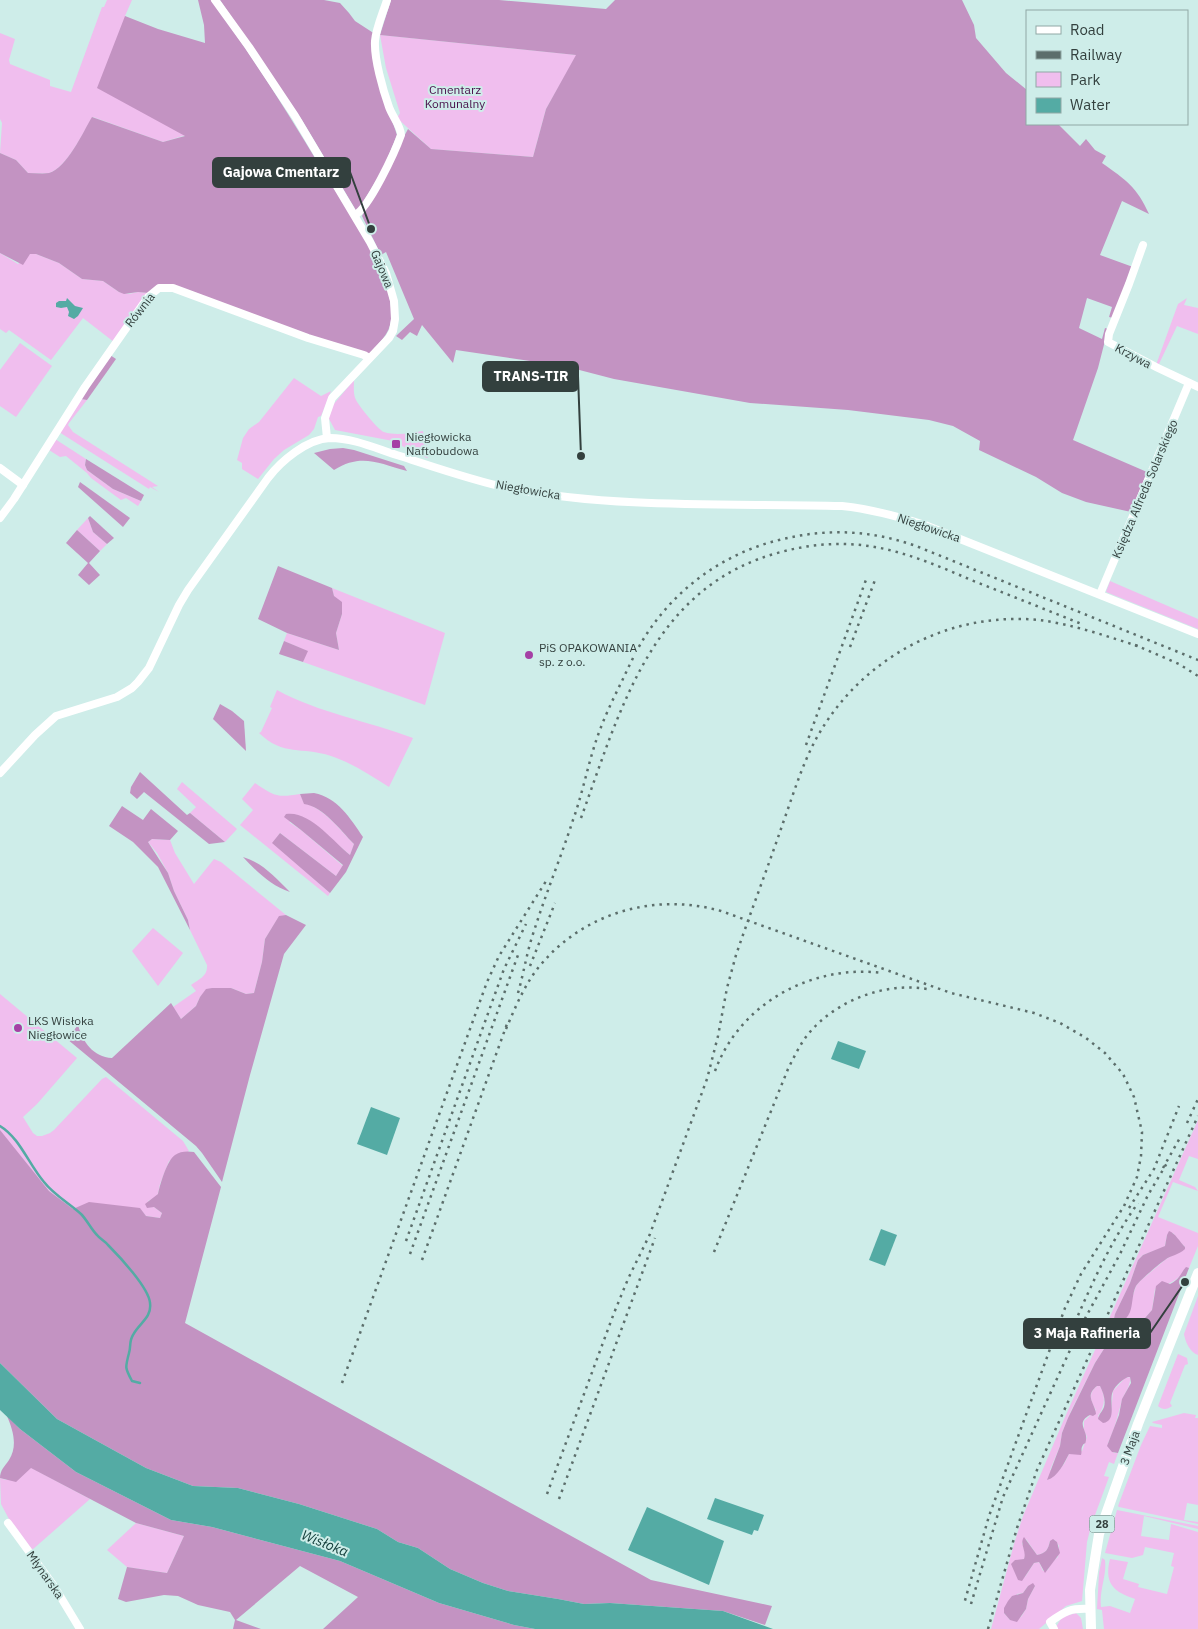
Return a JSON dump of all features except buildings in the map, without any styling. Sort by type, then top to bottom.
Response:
[{"type":"main road","name":"3 Maja","points":[[1091,1629],[1092,1571],[1103,1521],[1198,1273]]},
{"type":"street","name":"Gajowa","points":[[215,0],[281,95],[355,215],[386,273],[393,295],[395,322],[391,335],[330,402],[325,418],[327,438]]},
{"type":"street","points":[[355,215],[362,210],[400,138],[401,131],[393,116],[382,84],[375,47],[376,37],[387,0]]},
{"type":"street","name":"Krzywa","points":[[1143,245],[1130,284],[1108,334],[1108,342],[1198,388]]},
{"type":"street","name":"Równia","points":[[0,518],[89,380],[148,297],[159,288],[173,288],[308,338],[369,358]]},
{"type":"street","name":"Księdza Alfreda Solarskiego","points":[[1100,594],[1189,383]]},
{"type":"street","name":"Niegłowicka","points":[[0,773],[35,735],[56,716],[117,697],[132,688],[142,678],[149,668],[188,590],[268,478],[293,453],[327,438],[344,439],[363,444],[489,483],[585,500],[648,503],[842,506],[899,516],[1198,634]]},
{"type":"street","points":[[0,468],[22,485]]},
{"type":"street","name":"Młynarska","points":[[8,1523],[54,1586],[80,1629]]},
{"type":"street","points":[[1052,1626],[1060,1614],[1071,1609],[1090,1609]]},
{"type":"green space","points":[[107,0],[132,0],[125,16],[186,135],[163,142],[93,117],[74,149],[56,170],[49,173],[28,173],[16,160],[0,153],[2,123],[0,119],[0,33],[15,39],[9,60],[10,64],[50,80],[50,86],[71,92],[102,7],[104,7]]},
{"type":"green space","name":"Cmentarz Komunalny","points":[[380,35],[577,55],[546,109],[533,157],[431,149],[397,118],[400,113],[386,68]]},
{"type":"green space","points":[[0,253],[18,264],[30,254],[36,254],[59,263],[82,279],[103,281],[119,292],[129,294],[138,292],[149,293],[114,342],[83,318],[51,360],[9,330],[6,333],[0,329]]},
{"type":"green space","points":[[1187,298],[1184,305],[1198,308],[1198,334],[1177,326],[1158,366],[1156,365],[1178,304]]},
{"type":"green space","points":[[20,343],[52,366],[16,417],[0,406],[0,370]]},
{"type":"green space","points":[[294,378],[321,396],[331,391],[314,429],[309,435],[284,450],[258,479],[242,469],[242,463],[237,460],[243,438],[249,429],[259,422]]},
{"type":"green space","points":[[354,380],[356,400],[378,427],[384,432],[393,434],[423,431],[425,443],[430,450],[432,447],[434,448],[431,455],[427,458],[393,441],[335,430],[328,417],[333,405]]},
{"type":"green space","points":[[81,399],[87,400],[68,425],[73,432],[158,486],[152,487],[159,492],[150,487],[149,489],[59,432]]},
{"type":"green space","points":[[55,439],[86,459],[85,465],[87,470],[113,489],[141,501],[138,506],[126,498],[121,500],[91,478],[66,456],[60,457],[49,450]]},
{"type":"green space","points":[[88,518],[93,532],[107,544],[100,551],[77,530]]},
{"type":"green space","points":[[1110,581],[1198,619],[1198,629],[1106,592]]},
{"type":"green space","points":[[332,588],[445,633],[425,705],[303,662],[307,651],[284,641],[287,633],[339,650],[336,633],[342,614]]},
{"type":"green space","points":[[277,690],[327,711],[413,738],[389,787],[339,759],[320,753],[285,748],[268,740],[259,733],[272,708],[270,707]]},
{"type":"green space","points":[[182,782],[237,829],[225,842],[190,813],[196,807],[177,789]]},
{"type":"green space","points":[[255,783],[276,795],[300,794],[304,803],[325,814],[354,844],[350,855],[310,821],[289,822],[343,866],[336,876],[280,833],[273,843],[330,893],[328,896],[240,825],[253,810],[242,799]]},
{"type":"green space","points":[[152,839],[170,840],[175,853],[194,884],[214,859],[221,862],[286,915],[279,917],[265,939],[262,962],[254,993],[246,994],[231,988],[212,988],[200,997],[196,1006],[181,1019],[173,1007],[196,991],[191,985],[204,975],[207,965],[190,930],[188,920],[174,891],[168,873],[157,853],[148,842]]},
{"type":"green space","points":[[153,928],[183,953],[158,986],[132,951]]},
{"type":"green space","points":[[0,994],[77,1058],[37,1104],[23,1117],[33,1133],[37,1136],[42,1136],[54,1130],[106,1077],[183,1141],[189,1151],[169,1161],[158,1194],[155,1198],[148,1201],[150,1207],[154,1207],[162,1213],[160,1218],[146,1216],[140,1209],[73,1209],[49,1191],[2,1134],[0,1130]]},
{"type":"green space","points":[[1198,1120],[1198,1159],[1189,1156],[1179,1180],[1195,1187],[1198,1191],[1173,1182],[1158,1217],[1198,1233],[1198,1246],[1189,1268],[1186,1268],[1173,1282],[1155,1289],[1152,1310],[1131,1334],[1126,1338],[1122,1338],[1119,1336],[1120,1325],[1126,1317],[1136,1286],[1165,1260],[1185,1247],[1173,1233],[1167,1235],[1165,1246],[1143,1255],[1138,1260],[1130,1283],[1115,1314],[1109,1341],[1095,1363],[1071,1411],[1050,1470],[1058,1471],[1069,1454],[1082,1451],[1087,1437],[1084,1430],[1084,1421],[1096,1410],[1092,1403],[1092,1391],[1097,1386],[1100,1386],[1103,1394],[1103,1405],[1098,1416],[1101,1421],[1111,1414],[1113,1391],[1125,1378],[1130,1377],[1129,1386],[1122,1400],[1108,1443],[1114,1453],[1118,1453],[1114,1464],[1109,1462],[1104,1476],[1109,1477],[1087,1542],[1082,1601],[1066,1606],[1039,1629],[991,1629],[1023,1516],[1065,1417]],"holes":[[[1026,1539],[1037,1555],[1045,1552],[1050,1541],[1055,1540],[1059,1546],[1058,1557],[1051,1563],[1048,1570],[1043,1571],[1039,1562],[1034,1563],[1025,1577],[1021,1560],[1024,1559],[1026,1554],[1022,1543]],[[1028,1586],[1035,1586],[1028,1599],[1026,1609],[1021,1617],[1010,1620],[1004,1613],[1017,1594],[1023,1593]]]},
{"type":"green space","points":[[1198,1296],[1198,1355],[1190,1349],[1184,1334]]},
{"type":"green space","points":[[1178,1354],[1187,1358],[1188,1364],[1185,1365],[1170,1403],[1172,1406],[1163,1409],[1158,1406]]},
{"type":"green space","points":[[1184,1413],[1196,1415],[1195,1418],[1198,1418],[1198,1505],[1187,1503],[1184,1520],[1198,1522],[1198,1524],[1119,1507],[1141,1445],[1150,1426],[1162,1428],[1162,1425],[1152,1422]]},
{"type":"green space","points":[[30,1467],[90,1499],[32,1550],[10,1521],[1,1504],[0,1478],[6,1480]]},
{"type":"green space","points":[[1117,1510],[1198,1526],[1198,1529],[1144,1516],[1141,1536],[1169,1540],[1171,1524],[1198,1532],[1198,1629],[1104,1629],[1102,1610],[1097,1609],[1099,1573],[1102,1558],[1105,1560],[1105,1572],[1101,1607],[1110,1606],[1130,1613],[1135,1599],[1116,1590],[1112,1585],[1108,1574],[1110,1559],[1128,1562],[1123,1579],[1139,1584],[1138,1587],[1167,1594],[1174,1567],[1171,1566],[1174,1553],[1145,1547],[1143,1555],[1132,1558],[1105,1553]]},
{"type":"green space","points":[[136,1523],[184,1536],[167,1573],[127,1567],[107,1550]]},
{"type":"green space","points":[[1076,1613],[1081,1618],[1083,1629],[1057,1629],[1056,1627],[1062,1617]]},
{"type":"shaded area","points":[[198,0],[211,0],[240,41],[355,221],[377,262],[390,302],[391,320],[386,334],[369,354],[322,340],[178,288],[149,293],[124,294],[103,281],[82,279],[59,263],[36,254],[30,254],[23,265],[0,253],[0,153],[16,160],[28,173],[49,173],[56,170],[68,157],[92,117],[163,142],[185,136],[97,88],[125,16],[158,29],[205,43],[204,25]]},
{"type":"shaded area","points":[[220,0],[324,0],[340,3],[355,21],[375,34],[383,94],[397,135],[383,169],[357,212],[302,120]]},
{"type":"shaded area","points":[[391,0],[499,0],[606,9],[615,0],[962,0],[974,25],[976,38],[1006,73],[1026,89],[1026,125],[1059,125],[1080,146],[1086,139],[1095,150],[1106,156],[1102,163],[1124,179],[1135,190],[1149,214],[1122,201],[1100,255],[1133,267],[1113,318],[1109,317],[1112,307],[1087,298],[1079,328],[1102,339],[1105,328],[1108,329],[1098,368],[1073,440],[1147,472],[1131,512],[1086,502],[1062,493],[1036,477],[979,450],[980,441],[953,426],[929,420],[848,410],[750,403],[614,379],[564,366],[456,350],[453,363],[422,325],[417,336],[410,332],[402,340],[396,336],[414,319],[386,252],[381,255],[362,216],[408,129],[431,149],[533,157],[546,109],[576,55],[380,35]]},
{"type":"shaded area","points":[[110,355],[116,359],[87,400],[81,399]]},
{"type":"shaded area","points":[[343,448],[404,466],[407,471],[370,461],[353,462],[334,470],[314,453]]},
{"type":"shaded area","points":[[86,459],[144,495],[141,501],[113,489],[87,470],[85,465]]},
{"type":"shaded area","points":[[80,482],[130,518],[123,527],[78,487]]},
{"type":"shaded area","points":[[90,516],[114,538],[107,544],[93,532],[88,518]]},
{"type":"shaded area","points":[[77,530],[100,551],[89,563],[100,575],[89,585],[78,575],[88,563],[66,543]]},
{"type":"shaded area","points":[[278,566],[332,588],[334,596],[342,602],[342,614],[336,633],[339,650],[287,633],[258,619]]},
{"type":"shaded area","points":[[284,641],[308,651],[303,662],[279,654]]},
{"type":"shaded area","points":[[220,704],[244,721],[246,751],[213,719]]},
{"type":"shaded area","points":[[140,772],[187,815],[190,813],[225,842],[209,844],[144,792],[137,799],[130,793],[131,787]]},
{"type":"shaded area","points":[[314,793],[337,804],[363,837],[346,872],[330,893],[272,843],[280,833],[336,876],[343,865],[284,817],[286,814],[295,814],[312,822],[350,855],[354,844],[325,814],[304,804],[300,794]]},
{"type":"shaded area","points":[[122,806],[143,820],[151,809],[178,831],[170,840],[152,839],[148,842],[168,873],[174,891],[188,920],[190,930],[158,867],[133,842],[109,826]]},
{"type":"shaded area","points":[[243,857],[263,867],[290,892],[270,882]]},
{"type":"shaded area","points":[[286,915],[306,925],[284,954],[222,1182],[196,1146],[67,1039],[78,1025],[86,1043],[94,1052],[112,1058],[171,1003],[181,1019],[196,1006],[206,989],[231,988],[246,994],[254,993],[262,962],[265,939],[279,916]]},
{"type":"shaded area","points":[[0,1130],[49,1191],[73,1209],[89,1202],[140,1208],[146,1216],[160,1218],[162,1213],[154,1207],[147,1208],[145,1204],[158,1194],[164,1173],[172,1158],[182,1152],[194,1152],[221,1187],[185,1323],[651,1580],[772,1606],[765,1625],[723,1611],[610,1603],[584,1604],[508,1591],[450,1569],[418,1548],[398,1542],[377,1529],[299,1504],[238,1488],[193,1486],[146,1468],[57,1419],[0,1363]]},
{"type":"shaded area","points":[[1169,1231],[1185,1249],[1162,1262],[1136,1286],[1130,1312],[1121,1325],[1119,1336],[1126,1338],[1152,1310],[1156,1286],[1162,1281],[1170,1284],[1178,1278],[1186,1267],[1189,1268],[1118,1453],[1112,1452],[1107,1446],[1119,1415],[1122,1399],[1131,1383],[1130,1377],[1118,1384],[1114,1389],[1110,1418],[1103,1423],[1098,1419],[1105,1402],[1103,1393],[1100,1386],[1093,1390],[1091,1400],[1096,1414],[1090,1415],[1083,1421],[1086,1440],[1081,1455],[1069,1454],[1057,1473],[1047,1480],[1068,1418],[1095,1363],[1109,1341],[1115,1314],[1130,1283],[1138,1260],[1143,1255],[1165,1246]]},
{"type":"shaded area","points":[[7,1416],[20,1429],[76,1472],[171,1520],[212,1527],[340,1561],[439,1603],[514,1625],[535,1629],[323,1629],[358,1597],[300,1566],[236,1620],[261,1629],[233,1629],[235,1620],[230,1612],[198,1605],[178,1596],[164,1595],[126,1602],[118,1599],[127,1567],[167,1573],[184,1536],[136,1523],[31,1468],[16,1482],[0,1478],[2,1470],[12,1455],[14,1444],[13,1432]]},
{"type":"shaded area","points":[[1024,1537],[1037,1555],[1046,1551],[1050,1541],[1053,1539],[1057,1542],[1060,1553],[1045,1573],[1039,1562],[1034,1563],[1022,1581],[1018,1580],[1011,1564],[1015,1560],[1024,1559],[1025,1553],[1022,1542]]},
{"type":"shaded area","points":[[1033,1583],[1035,1586],[1028,1599],[1026,1609],[1017,1622],[1010,1620],[1004,1613],[1004,1608],[1008,1601],[1012,1596],[1023,1593]]},
{"type":"water","points":[[67,298],[75,306],[83,308],[74,319],[68,316],[67,307],[56,307],[56,303],[66,301]]},
{"type":"water","points":[[838,1041],[866,1051],[859,1069],[831,1059]]},
{"type":"water","points":[[371,1107],[400,1118],[387,1155],[357,1144]]},
{"type":"water","points":[[881,1229],[897,1235],[885,1266],[869,1260]]},
{"type":"water","name":"Wisłoka","points":[[0,1363],[57,1419],[146,1468],[193,1486],[238,1488],[299,1504],[377,1529],[398,1542],[418,1548],[450,1569],[508,1591],[584,1604],[610,1603],[723,1611],[773,1629],[535,1629],[514,1625],[439,1603],[340,1561],[212,1527],[171,1520],[76,1472],[20,1429],[0,1410]]},
{"type":"water","points":[[715,1498],[764,1515],[758,1531],[754,1530],[752,1535],[707,1519]]},
{"type":"water","points":[[647,1507],[724,1541],[709,1585],[628,1550]]},
{"type":"waterway","points":[[0,1126],[13,1137],[48,1187],[81,1214],[98,1236],[126,1264],[145,1289],[150,1303],[149,1313],[132,1337],[126,1365],[132,1381],[140,1383]]},
{"type":"railway","points":[[518,993],[543,903],[564,848],[592,753],[604,720],[632,659],[648,632],[678,596],[708,571],[742,552],[779,540],[831,532],[865,534],[899,541],[916,546],[1198,660]]},
{"type":"railway","points":[[581,818],[611,735],[628,694],[648,656],[672,622],[701,592],[737,568],[781,552],[809,546],[851,544],[879,548],[933,564],[1084,625]]},
{"type":"railway","points":[[806,745],[867,577]]},
{"type":"railway","points":[[850,647],[875,580]]},
{"type":"railway","points":[[547,1494],[614,1313],[650,1234],[707,1079],[736,955],[798,780],[816,739],[834,711],[856,685],[882,664],[910,646],[940,633],[972,624],[1005,619],[1039,620],[1077,628],[1141,647]]},
{"type":"railway","points":[[1135,645],[1179,664],[1198,676]]},
{"type":"railway","points":[[342,1383],[487,982],[499,956],[548,878]]},
{"type":"railway","points":[[530,966],[555,903]]},
{"type":"railway","points":[[506,1029],[516,1005],[538,968],[556,949],[576,933],[598,921],[621,912],[645,906],[670,904],[696,906],[721,911],[951,993],[1034,1013],[1060,1023],[1086,1038],[1105,1053],[1123,1074],[1134,1097],[1142,1132],[1141,1156],[1137,1177],[1124,1206],[1081,1274],[1065,1308],[989,1516],[964,1604]]},
{"type":"railway","points":[[406,1241],[504,969],[526,924]]},
{"type":"railway","points":[[410,1254],[518,955]]},
{"type":"railway","points":[[715,1071],[726,1047],[742,1026],[760,1008],[782,993],[805,982],[830,975],[856,972],[883,973]]},
{"type":"railway","points":[[714,1252],[788,1069],[809,1033],[833,1011],[863,996],[895,988],[927,989]]},
{"type":"railway","points":[[422,1260],[507,1024]]},
{"type":"railway","points":[[1187,1123],[1198,1099]]},
{"type":"railway","points":[[1129,1208],[1154,1169],[1179,1106]]},
{"type":"railway","points":[[988,1629],[1017,1528],[1037,1470],[1198,1116]]},
{"type":"railway","points":[[1163,1168],[1181,1136]]},
{"type":"railway","points":[[971,1604],[1003,1497],[1081,1326],[1120,1254],[1148,1195],[1167,1163]]},
{"type":"railway","points":[[1072,1329],[1110,1249],[1138,1203]]},
{"type":"railway","points":[[559,1499],[655,1238]]},
{"type":"place","name":"Gajowa Cmentarz","points":[[371,229]]},
{"type":"place","name":"Niegłowicka Naftobudowa","points":[[396,444]]},
{"type":"place","name":"TRANS-TIR","points":[[581,456]]},
{"type":"place","name":"PiS OPAKOWANIA sp. z o.o.","points":[[529,655]]},
{"type":"place","name":"LKS Wisłoka Niegłowice","points":[[18,1028]]},
{"type":"place","name":"3 Maja Rafineria","points":[[1185,1282]]}]
